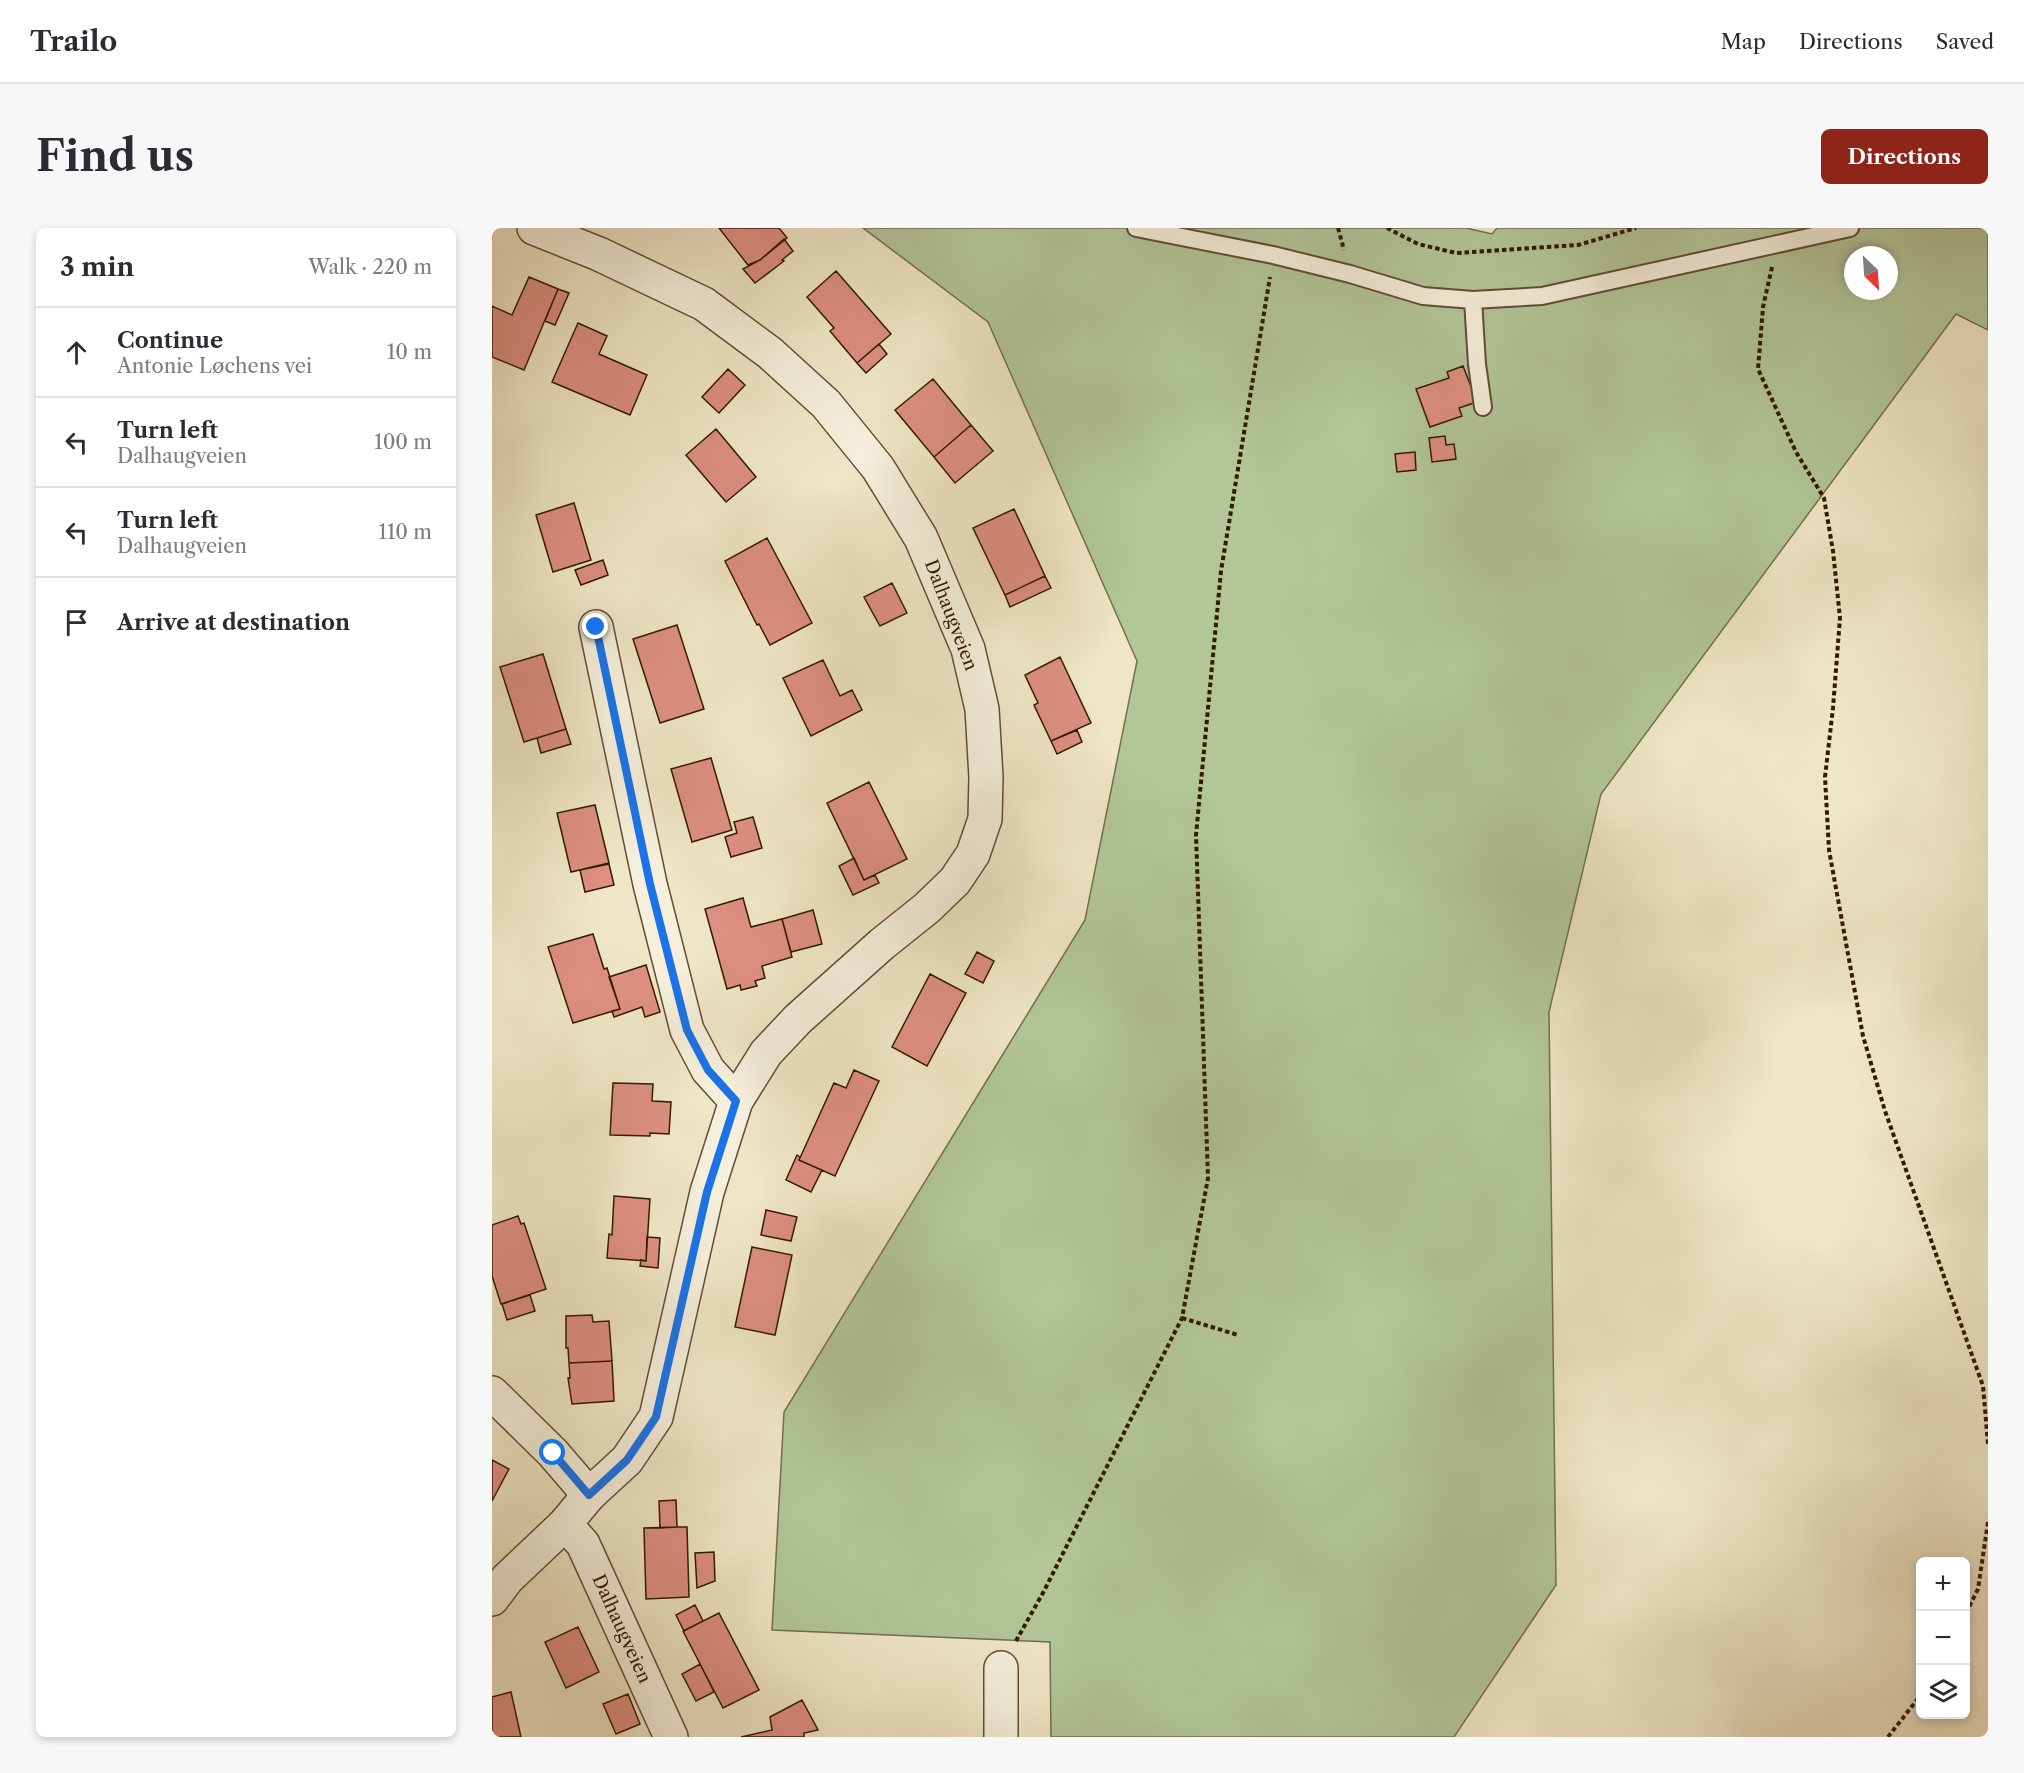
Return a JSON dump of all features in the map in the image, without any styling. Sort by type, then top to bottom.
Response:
[{"type":"street","name":"Dalhaugveien","points":[[492,1599],[507,1579],[565,1524],[589,1495],[627,1460],[656,1417],[707,1192],[736,1101],[766,1053],[798,1019],[955,881],[973,854],[985,819],[986,777],[982,709],[968,649],[921,538],[878,468],[826,404],[770,352],[704,304],[599,255],[534,228]]},
{"type":"street","points":[[596,627],[650,884],[687,1030],[708,1070],[736,1101]]},
{"type":"street","points":[[492,1393],[553,1453],[589,1495]]},
{"type":"street","name":"Dalhaugveien","points":[[565,1524],[583,1544],[671,1737]]},
{"type":"street","points":[[1001,1668],[1001,1737]]},
{"type":"lane","points":[[1136,228],[1273,255],[1350,274],[1423,296],[1473,300],[1542,296],[1850,228]]},
{"type":"lane","points":[[1473,300],[1477,364],[1483,407]]},
{"type":"path","points":[[1387,228],[1418,244],[1456,253],[1578,245],[1635,228]]},
{"type":"path","points":[[1776,246],[1763,308],[1758,369],[1796,452],[1824,498],[1833,551],[1840,618],[1825,777],[1829,850],[1863,1036],[1885,1111],[1983,1386],[1988,1444]]},
{"type":"path","points":[[1001,1668],[1044,1591],[1182,1318],[1208,1178],[1196,835],[1221,571],[1273,255]]},
{"type":"path","points":[[1182,1318],[1238,1335]]},
{"type":"path","points":[[1966,1611],[1977,1589],[1988,1522]]},
{"type":"path","points":[[1888,1737],[1916,1701]]},
{"type":"green space","points":[[863,228],[1466,228],[1492,234],[1497,228],[1988,228],[1988,330],[1956,314],[1601,794],[1549,1012],[1556,1585],[1454,1737],[1051,1737],[1050,1642],[772,1630],[784,1412],[1085,920],[1137,661],[988,322]]},
{"type":"building","points":[[719,228],[779,228],[787,238],[760,260],[748,265]]},
{"type":"building","points":[[784,239],[793,251],[782,260],[784,261],[755,283],[743,269],[760,260]]},
{"type":"building","points":[[836,271],[891,334],[857,363],[830,331],[834,328],[807,297]]},
{"type":"building","points":[[529,277],[558,289],[524,370],[492,357],[492,306],[512,315]]},
{"type":"building","points":[[558,289],[569,293],[555,325],[545,321]]},
{"type":"building","points":[[578,323],[607,336],[599,354],[647,375],[630,415],[552,382]]},
{"type":"building","points":[[879,344],[887,354],[866,373],[857,363]]},
{"type":"building","points":[[1463,366],[1477,402],[1459,408],[1462,416],[1430,427],[1416,389],[1449,378],[1447,372]]},
{"type":"building","points":[[728,369],[745,385],[719,413],[702,397]]},
{"type":"building","points":[[933,379],[971,425],[934,457],[895,410]]},
{"type":"building","points":[[971,425],[993,451],[955,483],[934,457]]},
{"type":"building","points":[[716,429],[756,477],[726,502],[686,455]]},
{"type":"building","points":[[1445,436],[1446,445],[1454,444],[1456,459],[1432,462],[1429,438]]},
{"type":"building","points":[[1415,452],[1416,470],[1397,472],[1395,454]]},
{"type":"building","points":[[574,503],[591,560],[553,572],[536,515]]},
{"type":"building","points":[[1014,509],[1045,576],[1005,595],[973,528]]},
{"type":"building","points":[[767,538],[812,623],[770,645],[759,624],[757,625],[725,561]]},
{"type":"building","points":[[603,560],[608,575],[581,585],[575,570]]},
{"type":"building","points":[[1045,576],[1051,588],[1010,607],[1005,595]]},
{"type":"building","points":[[892,583],[907,613],[880,626],[864,597]]},
{"type":"building","points":[[677,625],[704,709],[660,723],[633,639]]},
{"type":"building","points":[[543,654],[566,729],[524,742],[500,667]]},
{"type":"building","points":[[1060,657],[1091,723],[1051,741],[1034,705],[1038,703],[1025,675]]},
{"type":"building","points":[[823,660],[840,696],[852,690],[862,710],[811,736],[783,678]]},
{"type":"building","points":[[566,729],[571,744],[541,753],[537,738]]},
{"type":"building","points":[[1077,730],[1082,742],[1057,754],[1051,741]]},
{"type":"building","points":[[711,758],[732,830],[692,842],[671,769]]},
{"type":"building","points":[[869,782],[907,859],[864,880],[827,803]]},
{"type":"building","points":[[595,805],[609,863],[571,872],[557,813]]},
{"type":"building","points":[[753,817],[762,848],[731,857],[725,837],[737,833],[734,822]]},
{"type":"building","points":[[854,858],[864,880],[875,875],[879,883],[853,895],[839,866]]},
{"type":"building","points":[[609,864],[614,885],[585,892],[580,870]]},
{"type":"building","points":[[743,898],[751,927],[782,919],[792,957],[762,966],[765,978],[755,981],[757,986],[741,990],[740,985],[727,989],[705,909]]},
{"type":"building","points":[[813,910],[822,944],[791,952],[782,919]]},
{"type":"building","points":[[593,934],[620,1009],[573,1023],[548,947]]},
{"type":"building","points":[[977,952],[994,961],[983,983],[965,974]]},
{"type":"building","points":[[646,965],[660,1012],[645,1017],[642,1007],[614,1017],[612,1011],[620,1009],[609,977]]},
{"type":"building","points":[[930,974],[966,993],[927,1066],[892,1047]]},
{"type":"building","points":[[854,1070],[879,1081],[835,1176],[799,1160],[834,1083],[846,1088]]},
{"type":"building","points":[[613,1083],[653,1084],[652,1101],[671,1102],[669,1134],[610,1135]]},
{"type":"building","points":[[797,1155],[800,1157],[799,1160],[822,1170],[811,1192],[786,1180]]},
{"type":"building","points":[[614,1196],[650,1199],[646,1261],[607,1258],[609,1234],[612,1235]]},
{"type":"building","points":[[766,1210],[797,1217],[791,1241],[761,1235]]},
{"type":"building","points":[[518,1216],[521,1224],[524,1223],[546,1289],[501,1304],[492,1276],[492,1225]]},
{"type":"building","points":[[647,1237],[660,1238],[658,1268],[640,1266],[641,1260],[646,1261]]},
{"type":"building","points":[[752,1247],[792,1255],[775,1335],[735,1327]]},
{"type":"building","points":[[530,1295],[535,1311],[507,1320],[502,1304]]},
{"type":"building","points":[[592,1315],[593,1322],[609,1321],[612,1361],[569,1363],[568,1348],[566,1348],[566,1316]]},
{"type":"building","points":[[612,1361],[614,1401],[572,1404],[568,1378],[570,1378],[569,1363]]},
{"type":"building","points":[[492,1460],[509,1469],[492,1501]]},
{"type":"building","points":[[676,1500],[677,1527],[660,1528],[659,1501]]},
{"type":"building","points":[[687,1527],[689,1597],[646,1599],[644,1528]]},
{"type":"building","points":[[714,1552],[715,1581],[697,1588],[695,1553]]},
{"type":"building","points":[[695,1605],[703,1621],[684,1631],[676,1615]]},
{"type":"building","points":[[719,1613],[759,1690],[723,1708],[683,1631]]},
{"type":"building","points":[[578,1627],[599,1672],[566,1688],[545,1642]]},
{"type":"building","points":[[700,1664],[714,1692],[696,1701],[682,1674]]},
{"type":"building","points":[[511,1692],[521,1737],[492,1737],[492,1697]]},
{"type":"building","points":[[628,1694],[640,1724],[616,1734],[603,1704]]},
{"type":"building","points":[[802,1700],[818,1730],[804,1733],[804,1737],[741,1737],[772,1730],[770,1717]]},
{"type":"route","points":[[553,1453],[589,1495],[627,1460],[656,1417],[707,1192],[736,1101],[708,1070],[687,1030],[650,884],[596,627]]}]
